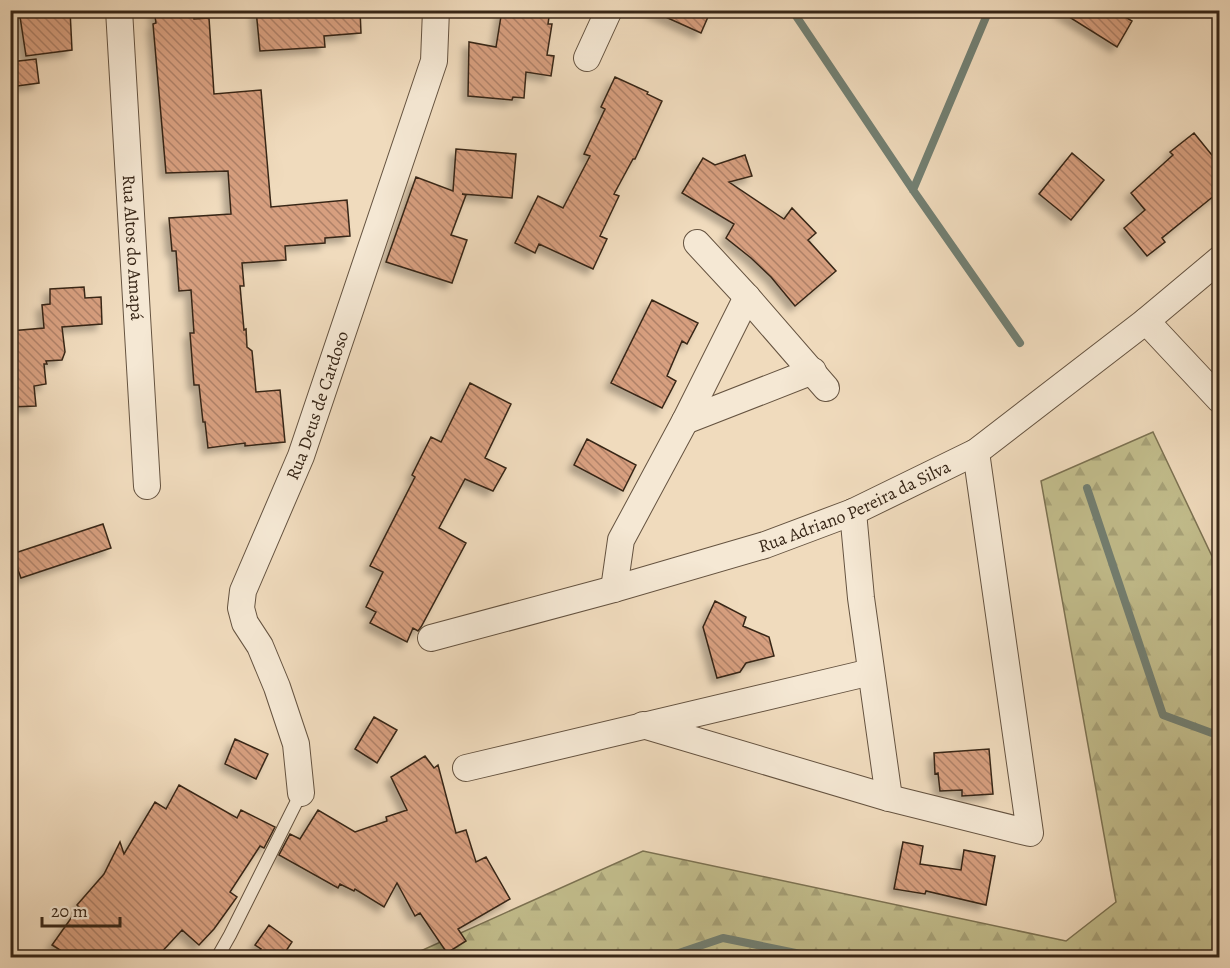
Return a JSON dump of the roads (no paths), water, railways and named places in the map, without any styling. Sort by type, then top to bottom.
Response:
[{"type":"street","name":"Rua Altos do Amapá","points":[[119,10],[147,486]]},
{"type":"street","name":"Rua Deus de Cardoso","points":[[301,793],[296,744],[278,687],[260,646],[245,623],[241,608],[243,591],[301,456],[434,61],[436,10]]},
{"type":"street","points":[[587,58],[609,10]]},
{"type":"street","points":[[685,421],[820,379],[697,243]]},
{"type":"street","name":"Rua Adriano Pereira da Silva","points":[[431,638],[614,589],[765,544],[853,512],[976,452],[1146,321],[1220,259]]},
{"type":"street","points":[[614,589],[621,540],[685,421],[747,297]]},
{"type":"street","points":[[1146,321],[1220,400]]},
{"type":"street","points":[[643,725],[889,798],[1030,833],[976,452]]},
{"type":"street","points":[[853,512],[871,672],[889,798]]},
{"type":"street","points":[[466,768],[871,672]]},
{"type":"lane","points":[[216,957],[230,935],[301,793]]},
{"type":"waterway","points":[[792,10],[913,190],[1020,343]]},
{"type":"waterway","points":[[913,190],[989,10]]},
{"type":"waterway","points":[[1087,488],[1163,715],[1220,736]]},
{"type":"waterway","points":[[664,958],[723,938],[820,958]]}]
